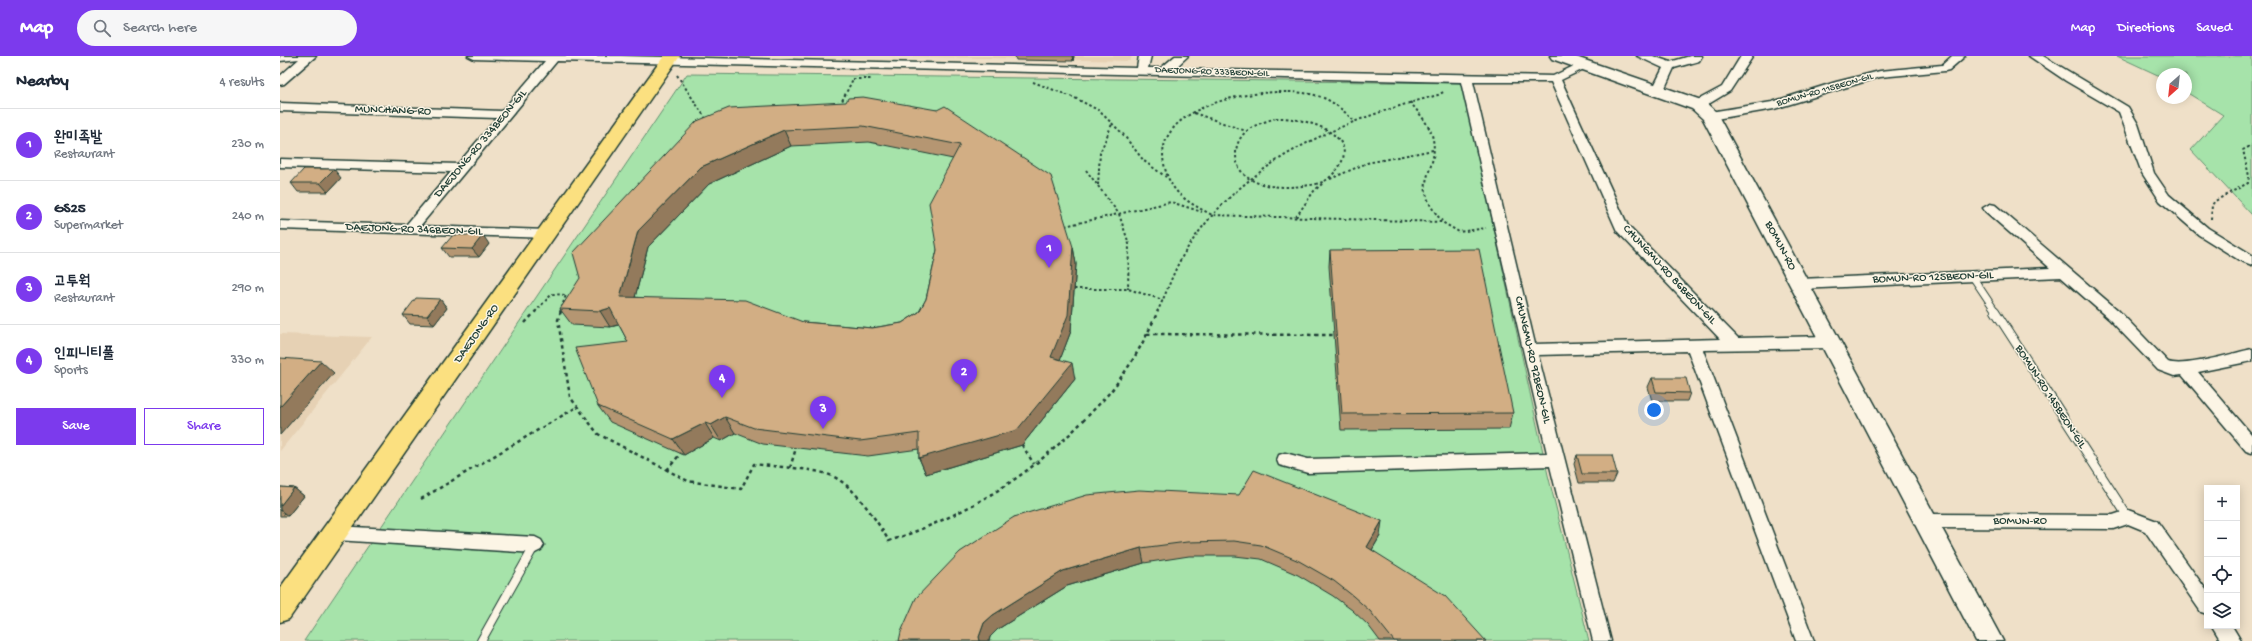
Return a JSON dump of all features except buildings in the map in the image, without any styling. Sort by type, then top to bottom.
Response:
[{"type":"main road","points":[[1558,56],[1658,90],[1704,110]]},
{"type":"main road","name":"DAEJONG-RO","points":[[280,610],[548,235],[670,59]]},
{"type":"main road","name":"BOMUN-RO","points":[[1704,110],[1800,284],[1990,641]]},
{"type":"street","points":[[280,58],[300,56]]},
{"type":"street","points":[[280,82],[310,56]]},
{"type":"street","points":[[474,56],[670,59]]},
{"type":"street","points":[[1142,70],[1145,56]]},
{"type":"street","points":[[1165,71],[1182,56]]},
{"type":"street","points":[[1643,56],[1647,59],[1669,66],[1683,64],[1695,59],[1696,56]]},
{"type":"street","points":[[1704,110],[1726,89],[1747,56]]},
{"type":"street","name":"BOMUN-RO 115BEON-GIL","points":[[1704,110],[1774,105],[1840,84],[1880,74],[1945,68],[1959,56]]},
{"type":"street","points":[[2035,56],[2070,80],[2124,110],[2129,118],[2138,149],[2154,185],[2195,227],[2220,243],[2252,260]]},
{"type":"street","name":"DAEJONG-RO 334BEON-GIL","points":[[409,230],[553,58]]},
{"type":"street","name":"DAEJONG-RO 333BEON-GIL","points":[[670,59],[787,60],[860,65],[1555,80],[1584,65]]},
{"type":"street","points":[[1658,90],[1669,66]]},
{"type":"street","name":"CHUNGMU-RO 92BEON-GIL","points":[[1466,79],[1529,350],[1602,641]]},
{"type":"street","name":"CHUNGMU-RO 86BEON-GIL","points":[[1555,80],[1622,228],[1733,343]]},
{"type":"street","name":"MUNCHANG-RO","points":[[280,107],[506,115]]},
{"type":"street","points":[[280,163],[461,168]]},
{"type":"street","points":[[1990,208],[2114,315],[2163,366],[2174,370],[2186,369],[2252,355]]},
{"type":"street","name":"DAEJONG-RO 346BEON-GIL","points":[[280,225],[548,235]]},
{"type":"street","name":"BOMUN-RO 125BEON-GIL","points":[[1800,284],[2065,272]]},
{"type":"street","points":[[1733,343],[1830,342]]},
{"type":"street","name":"CHUNGMU-RO 86BEON-GIL","points":[[1529,350],[1694,347],[1733,343]]},
{"type":"street","points":[[1694,347],[1805,641]]},
{"type":"street","points":[[2186,369],[2250,441]]},
{"type":"street","points":[[1285,460],[1308,466],[1556,459]]},
{"type":"street","points":[[2120,520],[2151,526],[2204,602]]},
{"type":"street","name":"BOMUN-RO","points":[[1927,522],[2120,520]]},
{"type":"street","points":[[336,533],[535,545]]},
{"type":"street","points":[[2223,629],[2232,641]]},
{"type":"lane","name":"BOMUN-RO 145BEON-GIL","points":[[1972,276],[2120,520]]},
{"type":"lane","points":[[482,641],[535,545]]},
{"type":"path","points":[[670,59],[707,120]]},
{"type":"path","points":[[839,106],[860,65]]},
{"type":"path","points":[[853,79],[876,79]]},
{"type":"path","points":[[1026,79],[1075,98],[1098,110],[1144,161],[1166,177],[1189,204],[1212,215]]},
{"type":"path","points":[[525,323],[552,294],[566,295],[558,320],[570,397],[598,434],[688,481],[741,489],[754,464],[828,474],[841,482],[866,505],[889,542],[944,521],[970,507],[1010,483],[1069,437],[1118,382],[1147,334],[1183,255],[1201,226],[1236,190],[1281,155],[1328,130],[1410,102],[1438,95],[1466,79]]},
{"type":"path","points":[[1166,177],[1162,162],[1165,142],[1171,130],[1194,113],[1238,96],[1259,92],[1287,91],[1318,96],[1338,106],[1354,120]]},
{"type":"path","points":[[1410,102],[1432,135],[1433,150],[1424,180],[1425,197],[1430,211],[1442,222],[1459,232],[1500,227]]},
{"type":"path","points":[[1194,113],[1246,132]]},
{"type":"path","points":[[1296,217],[1314,191],[1326,181],[1342,164],[1345,152],[1341,141],[1328,130],[1317,124],[1295,118],[1276,118],[1259,124],[1246,132],[1238,143],[1234,157],[1237,167],[1250,179],[1265,184],[1288,187],[1307,186],[1326,181],[1345,170],[1379,159],[1433,150]]},
{"type":"path","points":[[1098,185],[1098,159],[1103,142],[1112,124]]},
{"type":"path","points":[[2220,243],[2213,226],[2210,212],[2212,205],[2216,201],[2248,183],[2243,150],[2244,148],[2252,145]]},
{"type":"path","points":[[1086,170],[1120,214],[1129,244],[1128,289]]},
{"type":"path","points":[[1064,226],[1171,202],[1212,215],[1442,222]]},
{"type":"path","points":[[1074,290],[1128,289],[1163,300]]},
{"type":"path","points":[[1147,334],[1334,335]]},
{"type":"path","points":[[421,499],[577,407]]},
{"type":"path","points":[[1022,445],[1034,464]]},
{"type":"path","points":[[790,468],[796,448]]},
{"type":"path","points":[[667,470],[681,453]]},
{"type":"shaded area","points":[[882,56],[1132,56],[1130,61]]},
{"type":"shaded area","points":[[280,334],[372,337],[280,451]]},
{"type":"green space","points":[[2117,56],[2252,56],[2252,215],[2191,150],[2223,115],[2192,96],[2192,68],[2156,68],[2156,74]]},
{"type":"green space","points":[[687,74],[1462,83],[1548,475],[1589,641],[304,641]]},
{"type":"place","name":"완미족발","points":[[1049,268]]},
{"type":"place","name":"GS25","points":[[964,392]]},
{"type":"place","name":"인피니티풀","points":[[722,398]]},
{"type":"place","name":"고투웍","points":[[823,429]]}]
